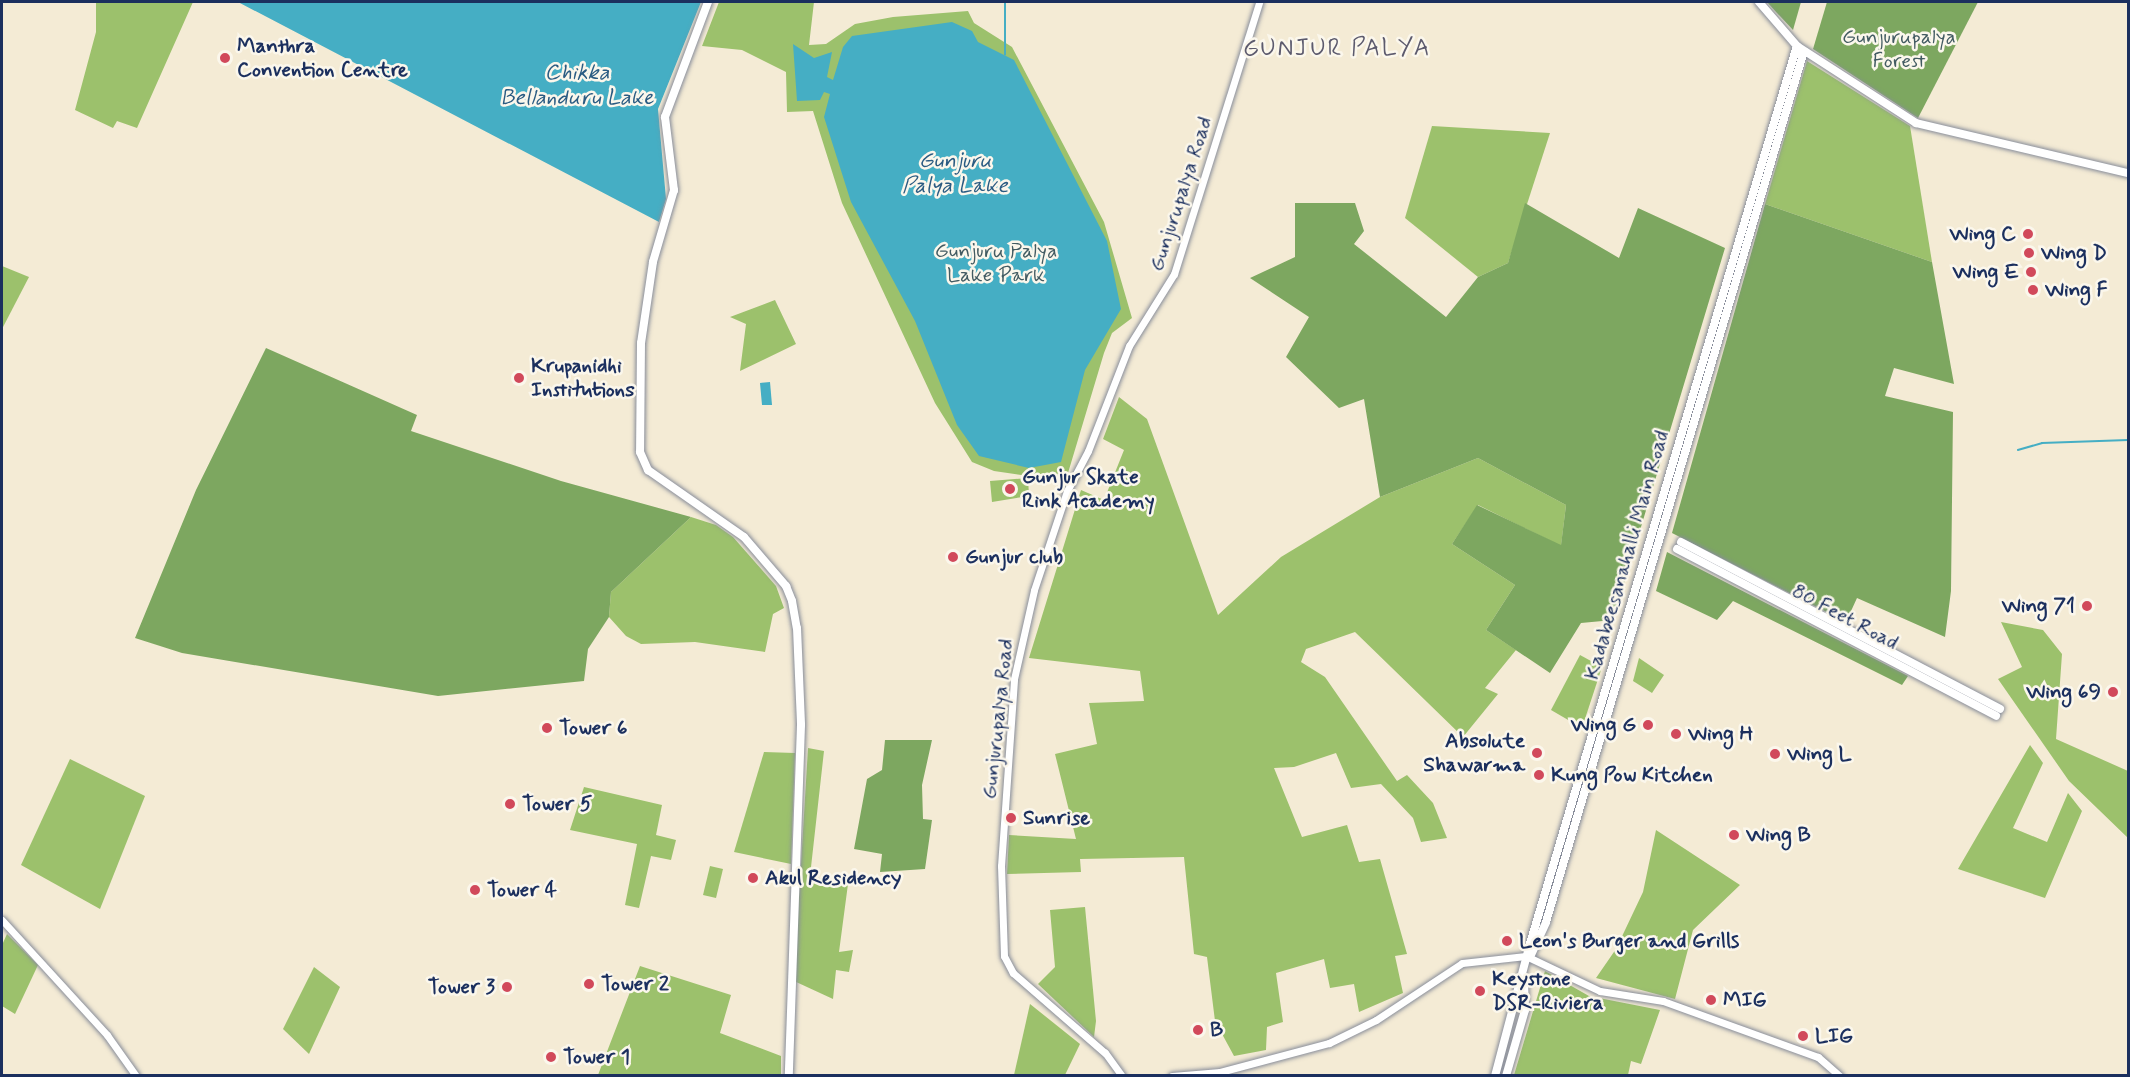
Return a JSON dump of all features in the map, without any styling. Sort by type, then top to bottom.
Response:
[{"type":"main road","points":[[708,2],[665,117],[674,190],[653,262],[641,343],[640,452],[648,470],[744,537],[786,586],[792,601],[797,628],[801,725],[789,1076]]},
{"type":"main road","points":[[1759,2],[1800,48],[1916,123],[2128,173]]},
{"type":"main road","name":"Kadabeesanahalli Main Road","points":[[1495,1076],[1528,957],[1546,922],[1655,536],[1800,48]]},
{"type":"main road","name":"80 Feet Road","points":[[1679,546],[1998,713]]},
{"type":"main road","name":"Kadabeesanahalli Main Road","points":[[1506,1076],[1525,1010],[1524,982],[1528,957]]},
{"type":"street","name":"Gunjurupalya Road","points":[[1122,1076],[1105,1053],[1013,973],[1005,956],[1001,866],[1014,679],[1034,590],[1067,491],[1088,451],[1129,346],[1174,274],[1259,2]]},
{"type":"street","points":[[2,920],[107,1035],[136,1076]]},
{"type":"street","points":[[1172,1076],[1220,1072],[1329,1043],[1376,1020],[1462,963],[1528,957],[1600,992],[1663,1001],[1818,1057],[1839,1076]]},
{"type":"green space","points":[[96,2],[193,2],[137,128],[117,121],[113,128],[75,110],[96,32]]},
{"type":"green space","name":"Gunjuru Palya Lake","points":[[719,2],[814,2],[809,45],[826,44],[855,24],[893,17],[968,11],[974,23],[1012,47],[1104,222],[1132,318],[1112,333],[1068,473],[1057,480],[994,471],[972,462],[935,403],[842,203],[813,111],[787,112],[786,72],[742,50],[702,46]]},
{"type":"green space","name":"Gunjurupalya Forest","points":[[1767,2],[1801,2],[1793,30],[1776,12]]},
{"type":"green space","name":"Gunjurupalya Forest","points":[[1827,2],[1978,2],[1918,118],[1813,49]]},
{"type":"green space","points":[[1807,61],[1910,126],[1932,262],[1765,204]]},
{"type":"green space","points":[[1432,126],[1550,133],[1508,263],[1478,277],[1405,218]]},
{"type":"green space","points":[[1295,203],[1355,203],[1364,231],[1354,244],[1446,317],[1478,277],[1508,263],[1525,203],[1619,258],[1638,208],[1725,248],[1613,620],[1581,623],[1550,673],[1486,630],[1515,585],[1452,544],[1477,505],[1561,545],[1566,505],[1478,458],[1380,497],[1364,399],[1339,408],[1286,357],[1309,317],[1250,278],[1295,257]]},
{"type":"green space","points":[[1765,204],[1932,262],[1954,384],[1894,368],[1885,396],[1953,412],[1951,591],[1945,637],[1857,598],[1846,622],[1672,533]]},
{"type":"green space","points":[[2,266],[29,277],[2,329]]},
{"type":"green space","points":[[775,300],[796,344],[740,371],[746,324],[730,317]]},
{"type":"green space","points":[[266,348],[417,415],[411,431],[561,481],[691,517],[611,592],[609,617],[588,649],[584,681],[438,696],[182,653],[135,638],[196,490]]},
{"type":"green space","points":[[1119,397],[1147,419],[1218,615],[1281,557],[1380,497],[1478,458],[1566,505],[1561,546],[1478,505],[1452,544],[1515,585],[1486,630],[1516,650],[1485,688],[1498,694],[1463,737],[1355,632],[1306,649],[1301,662],[1325,677],[1397,781],[1407,775],[1433,803],[1447,838],[1421,842],[1413,818],[1381,784],[1351,788],[1336,753],[1294,767],[1274,768],[1302,837],[1347,825],[1359,862],[1380,859],[1407,954],[1395,956],[1403,993],[1359,1012],[1354,984],[1330,988],[1324,959],[1276,973],[1283,1022],[1267,1027],[1266,1050],[1234,1056],[1215,1021],[1207,957],[1194,954],[1184,857],[1080,859],[1081,872],[1007,874],[1009,835],[1076,839],[1055,754],[1097,744],[1089,703],[1144,701],[1140,671],[1029,658],[1081,490],[1104,500],[1124,450],[1103,439]]},
{"type":"green space","name":"Gunjur Skate Rink Academy","points":[[1028,478],[1029,496],[992,502],[990,481]]},
{"type":"green space","points":[[691,517],[716,525],[733,537],[776,586],[784,608],[773,614],[765,652],[695,642],[641,644],[626,636],[609,617],[611,592]]},
{"type":"green space","points":[[1667,552],[1908,676],[1902,685],[1733,601],[1717,620],[1656,591]]},
{"type":"green space","points":[[2001,622],[2043,630],[2062,654],[2056,739],[2128,771],[2128,838],[2069,781],[1998,679],[2022,667]]},
{"type":"green space","points":[[1580,655],[1602,667],[1582,728],[1551,710]]},
{"type":"green space","points":[[1639,658],[1664,675],[1652,693],[1633,681]]},
{"type":"green space","points":[[885,740],[932,740],[922,785],[923,819],[932,820],[925,869],[880,872],[882,854],[854,849],[867,779],[882,770]]},
{"type":"green space","points":[[2030,745],[2043,763],[2013,828],[2047,842],[2068,793],[2082,811],[2045,898],[1958,869]]},
{"type":"green space","points":[[808,748],[824,751],[810,876],[848,884],[839,952],[853,950],[849,972],[836,970],[833,999],[794,981]]},
{"type":"green space","points":[[764,752],[795,753],[791,864],[734,852]]},
{"type":"green space","points":[[70,759],[145,796],[100,909],[21,865]]},
{"type":"green space","points":[[584,787],[662,805],[656,835],[676,840],[671,860],[651,856],[639,908],[625,905],[637,844],[570,830]]},
{"type":"green space","points":[[1656,830],[1740,885],[1693,930],[1675,999],[1596,978],[1616,949],[1643,892]]},
{"type":"green space","points":[[710,866],[723,869],[716,898],[703,895]]},
{"type":"green space","points":[[1085,907],[1096,1021],[1094,1037],[1038,984],[1055,967],[1050,910]]},
{"type":"green space","points":[[7,934],[38,965],[15,1014],[2,1006],[2,945]]},
{"type":"green space","points":[[640,966],[731,995],[720,1033],[781,1056],[781,1075],[598,1075]]},
{"type":"green space","points":[[314,967],[340,987],[309,1054],[283,1029]]},
{"type":"green space","points":[[1545,971],[1589,996],[1660,1010],[1641,1064],[1631,1061],[1628,1075],[1514,1075]]},
{"type":"green space","points":[[1030,1004],[1080,1044],[1065,1075],[1014,1075]]},
{"type":"water","name":"Chikka Bellanduru Lake","points":[[238,2],[701,2],[658,109],[666,199],[659,222]]},
{"type":"water","name":"Gunjuru Palya Lake","points":[[952,22],[972,31],[978,42],[1014,60],[1107,241],[1121,309],[1085,370],[1061,462],[1029,468],[979,456],[957,425],[915,321],[851,202],[824,117],[830,94],[824,92],[820,100],[797,101],[793,44],[814,58],[832,52],[827,77],[833,80],[843,47],[852,36]]},
{"type":"water","points":[[770,382],[772,405],[762,405],[760,383]]},
{"type":"waterway","points":[[1005,2],[1005,55]]},
{"type":"waterway","points":[[2018,450],[2042,443],[2128,440]]},
{"type":"place","name":"Manthra Convention Centre","points":[[225,58]]},
{"type":"place","name":"Wing C","points":[[2028,234]]},
{"type":"place","name":"Wing D","points":[[2029,253]]},
{"type":"place","name":"Wing E","points":[[2031,272]]},
{"type":"place","name":"Wing F","points":[[2033,290]]},
{"type":"place","name":"Krupanidhi Institutions","points":[[519,378]]},
{"type":"place","name":"Gunjur Skate Rink Academy","points":[[1010,489]]},
{"type":"place","name":"Gunjur club","points":[[953,557]]},
{"type":"place","name":"Wing 71","points":[[2087,606]]},
{"type":"place","name":"Wing 69","points":[[2113,692]]},
{"type":"place","name":"Wing G","points":[[1648,725]]},
{"type":"place","name":"Tower 6","points":[[547,728]]},
{"type":"place","name":"Wing H","points":[[1676,734]]},
{"type":"place","name":"Absolute Shawarma","points":[[1537,753]]},
{"type":"place","name":"Wing L","points":[[1775,754]]},
{"type":"place","name":"Kung Pow Kitchen","points":[[1539,775]]},
{"type":"place","name":"Tower 5","points":[[510,804]]},
{"type":"place","name":"Sunrise","points":[[1011,818]]},
{"type":"place","name":"Wing B","points":[[1734,835]]},
{"type":"place","name":"Akul Residency","points":[[753,878]]},
{"type":"place","name":"Tower 4","points":[[475,890]]},
{"type":"place","name":"Leon's Burger and Grills","points":[[1507,941]]},
{"type":"place","name":"Tower 2","points":[[589,984]]},
{"type":"place","name":"Tower 3","points":[[507,987]]},
{"type":"place","name":"Keystone DSR-Riviera","points":[[1480,991]]},
{"type":"place","name":"MIG","points":[[1711,1000]]},
{"type":"place","name":"B","points":[[1198,1030]]},
{"type":"place","name":"LIG","points":[[1803,1036]]},
{"type":"place","name":"Tower 1","points":[[551,1057]]},
{"type":"district","name":"GUNJUR PALYA","points":[[1337,49]]},
{"type":"park label","name":"Gunjuru Palya Lake Park","points":[[996,263]]}]
